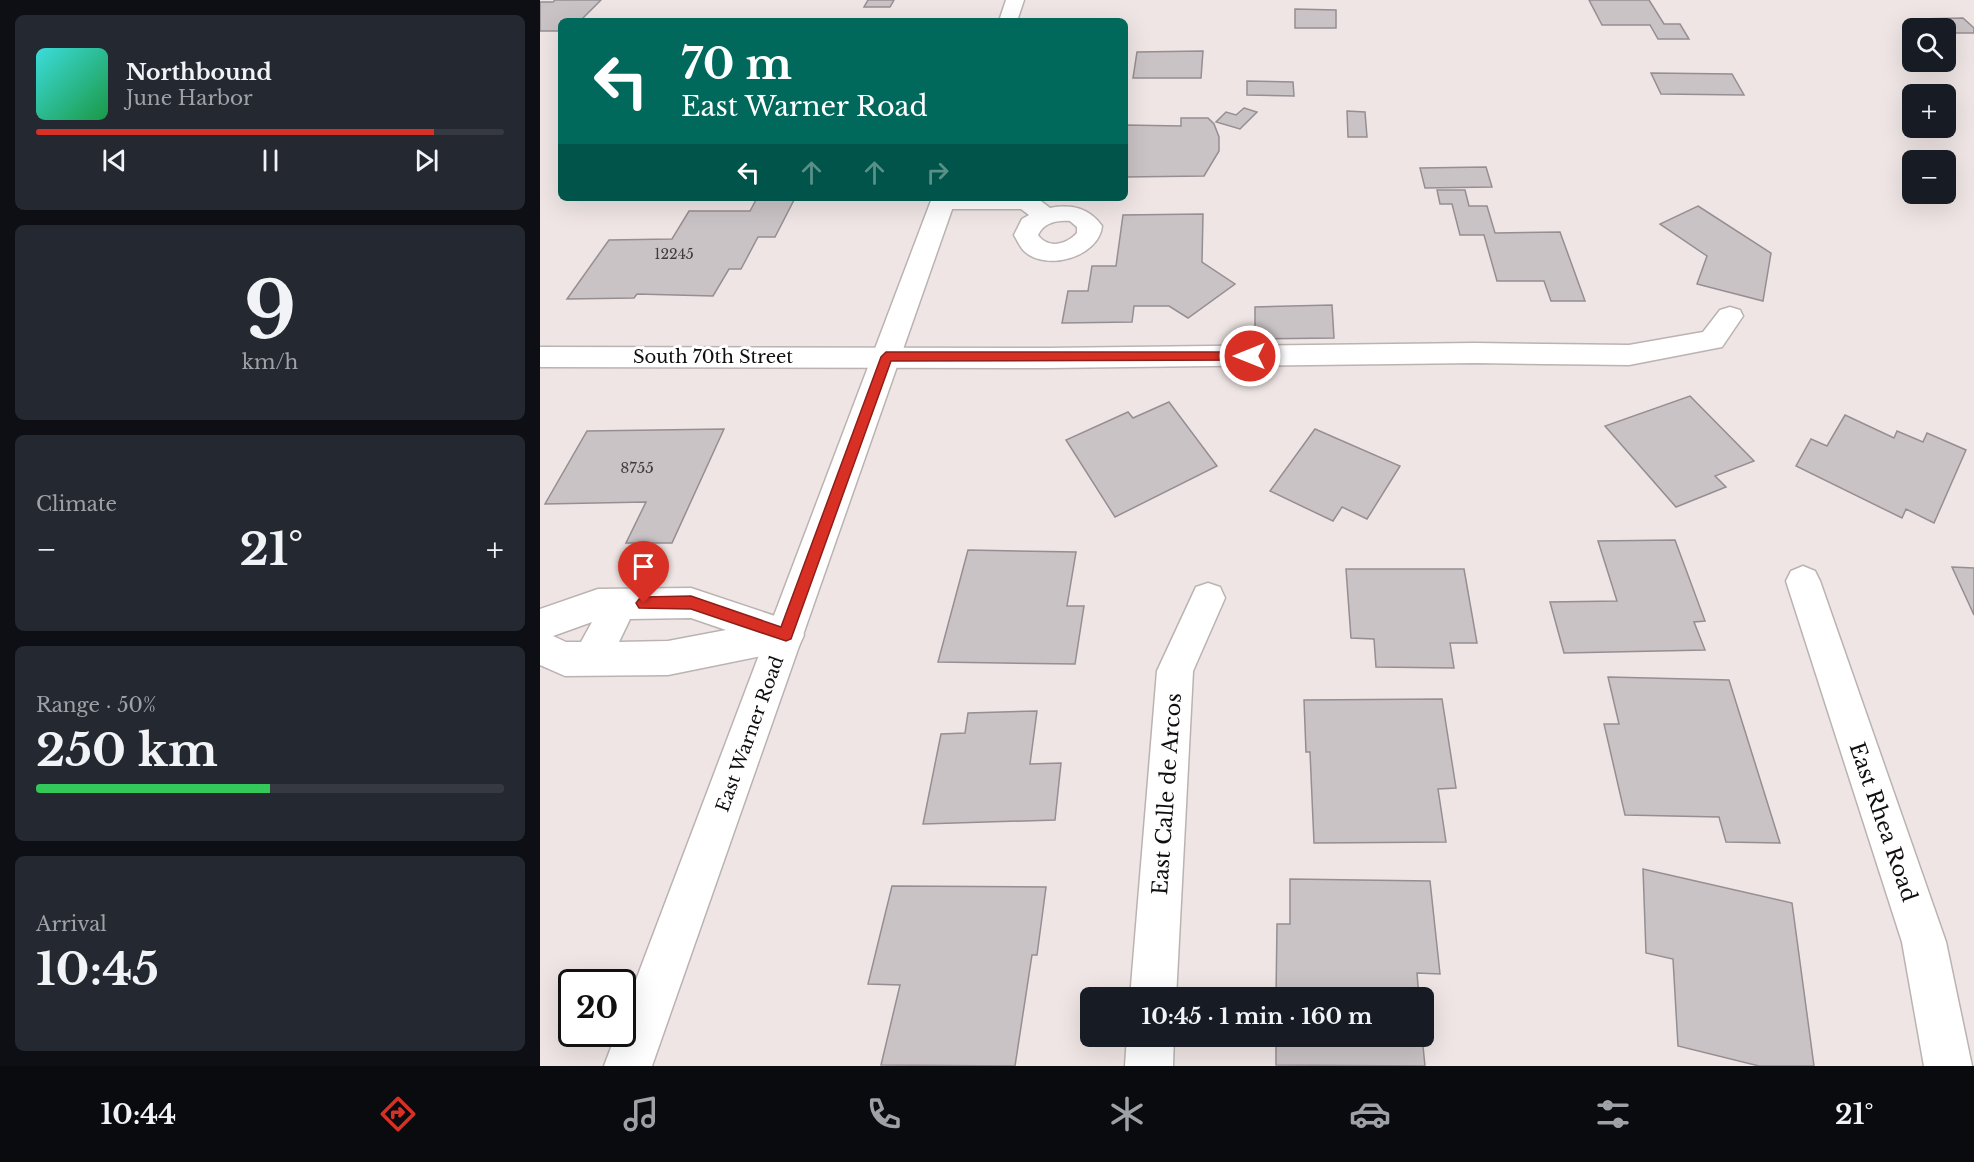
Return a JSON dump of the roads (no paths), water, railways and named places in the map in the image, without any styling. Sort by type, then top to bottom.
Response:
[{"type":"street","points":[[1009,18],[1015,0]]},
{"type":"street","name":"East Warner Road","points":[[628,1066],[943,201]]},
{"type":"street","points":[[985,201],[1027,202],[1046,216]]},
{"type":"street","name":"South 70th Street","points":[[540,357],[1629,355],[1712,340],[1730,316]]},
{"type":"street","name":"East Rhea Road","points":[[1803,581],[1924,942],[1948,1066]]},
{"type":"street","name":"East Calle de Arcos","points":[[1154,987],[1175,671],[1208,598]]},
{"type":"street","points":[[540,625],[598,604],[691,603],[786,635]]},
{"type":"street","points":[[591,659],[620,604]]},
{"type":"street","points":[[540,648],[565,659],[668,658],[786,635]]},
{"type":"street","points":[[1149,1066],[1150,1047]]}]
